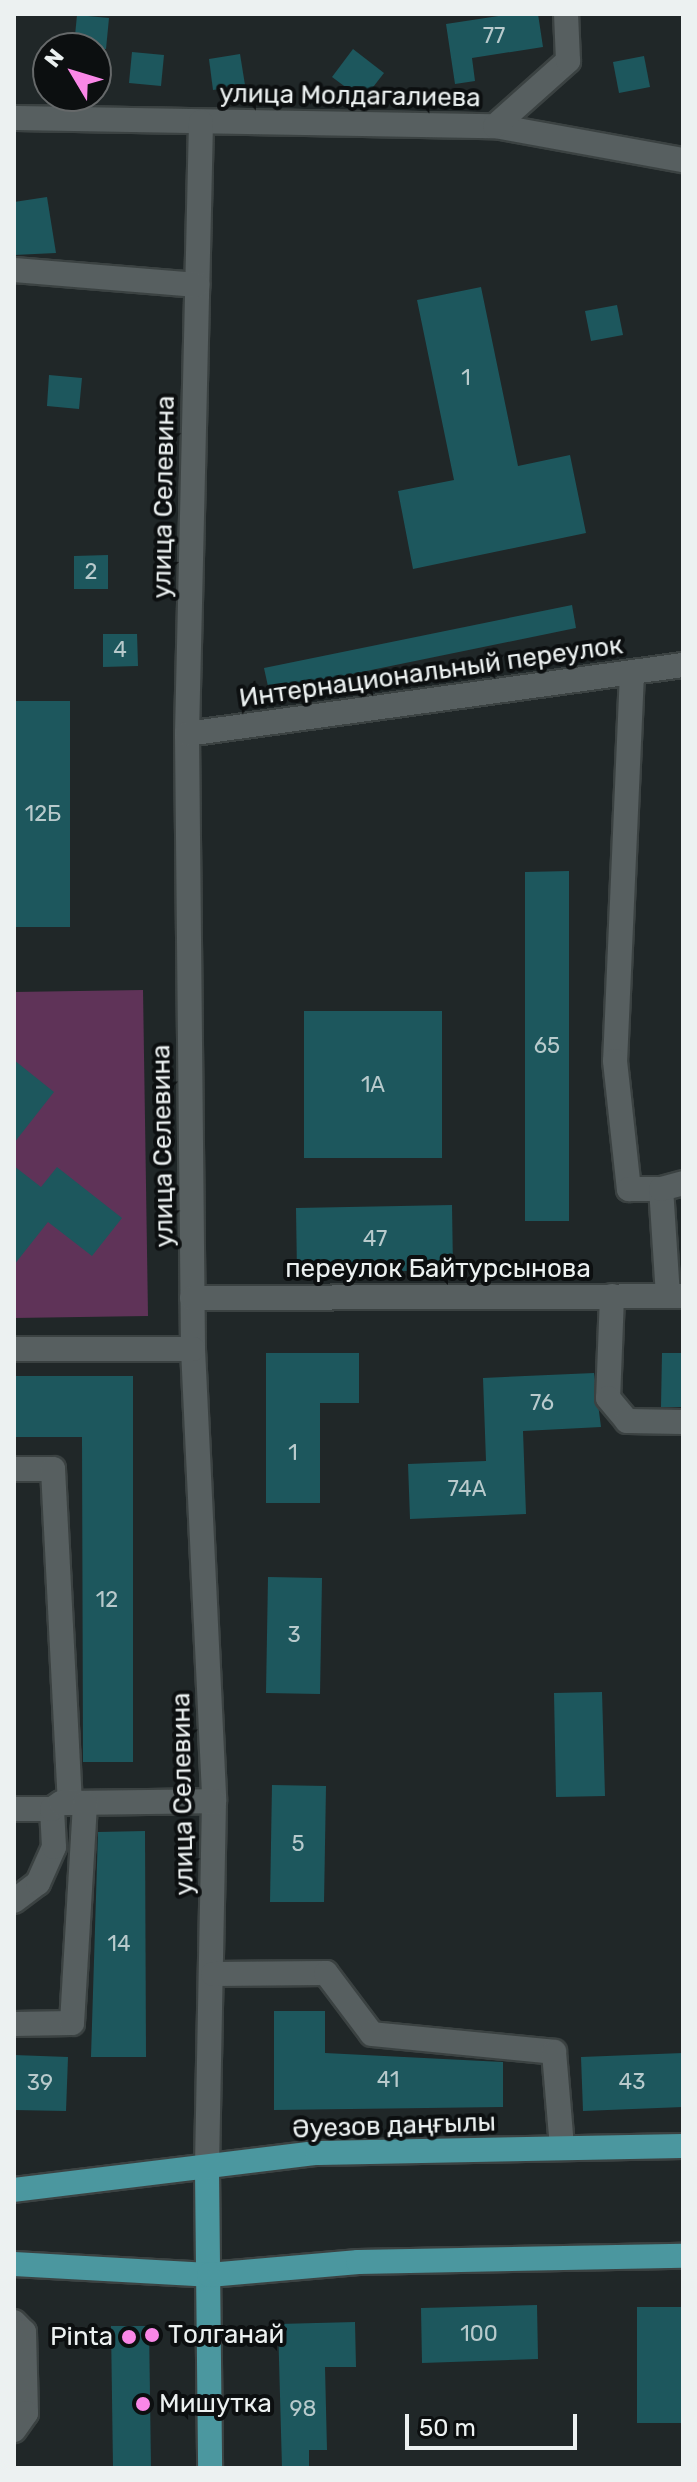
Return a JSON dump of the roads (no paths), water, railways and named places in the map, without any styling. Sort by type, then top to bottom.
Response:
[{"type":"main road","name":"Әуезов даңғылы","points":[[14,2190],[207,2170],[317,2153],[683,2146]]},
{"type":"main road","points":[[207,2170],[210,2468]]},
{"type":"main road","points":[[14,2264],[209,2275],[358,2262],[683,2256]]},
{"type":"street","points":[[495,126],[568,61],[566,14]]},
{"type":"street","name":"улица Молдагалиева","points":[[14,118],[495,126],[683,160]]},
{"type":"street","name":"улица Селевина","points":[[201,122],[187,734],[193,1349],[214,1801],[207,2170]]},
{"type":"street","points":[[14,270],[197,285]]},
{"type":"street","name":"Интернациональный переулок","points":[[187,734],[683,665]]},
{"type":"street","points":[[632,673],[615,1061],[629,1189],[672,1186],[676,1296]]},
{"type":"street","points":[[612,1296],[608,1398],[627,1421],[683,1422]]},
{"type":"street","name":"переулок Байтурсынова","points":[[192,1298],[676,1296]]},
{"type":"street","points":[[14,1349],[193,1349]]},
{"type":"street","points":[[14,1469],[53,1469],[69,1805],[72,2023],[14,2024]]},
{"type":"street","points":[[14,1809],[214,1801]]},
{"type":"street","points":[[14,1901],[38,1883],[69,1805]]},
{"type":"street","points":[[213,1974],[326,1973],[372,2034],[554,2052],[562,2148]]},
{"type":"street","points":[[14,2322],[24,2332],[26,2413],[14,2430]]},
{"type":"place","name":"Толганай","points":[[152,2335]]},
{"type":"place","name":"Pinta","points":[[129,2337]]},
{"type":"place","name":"Мишутка","points":[[143,2404]]}]
